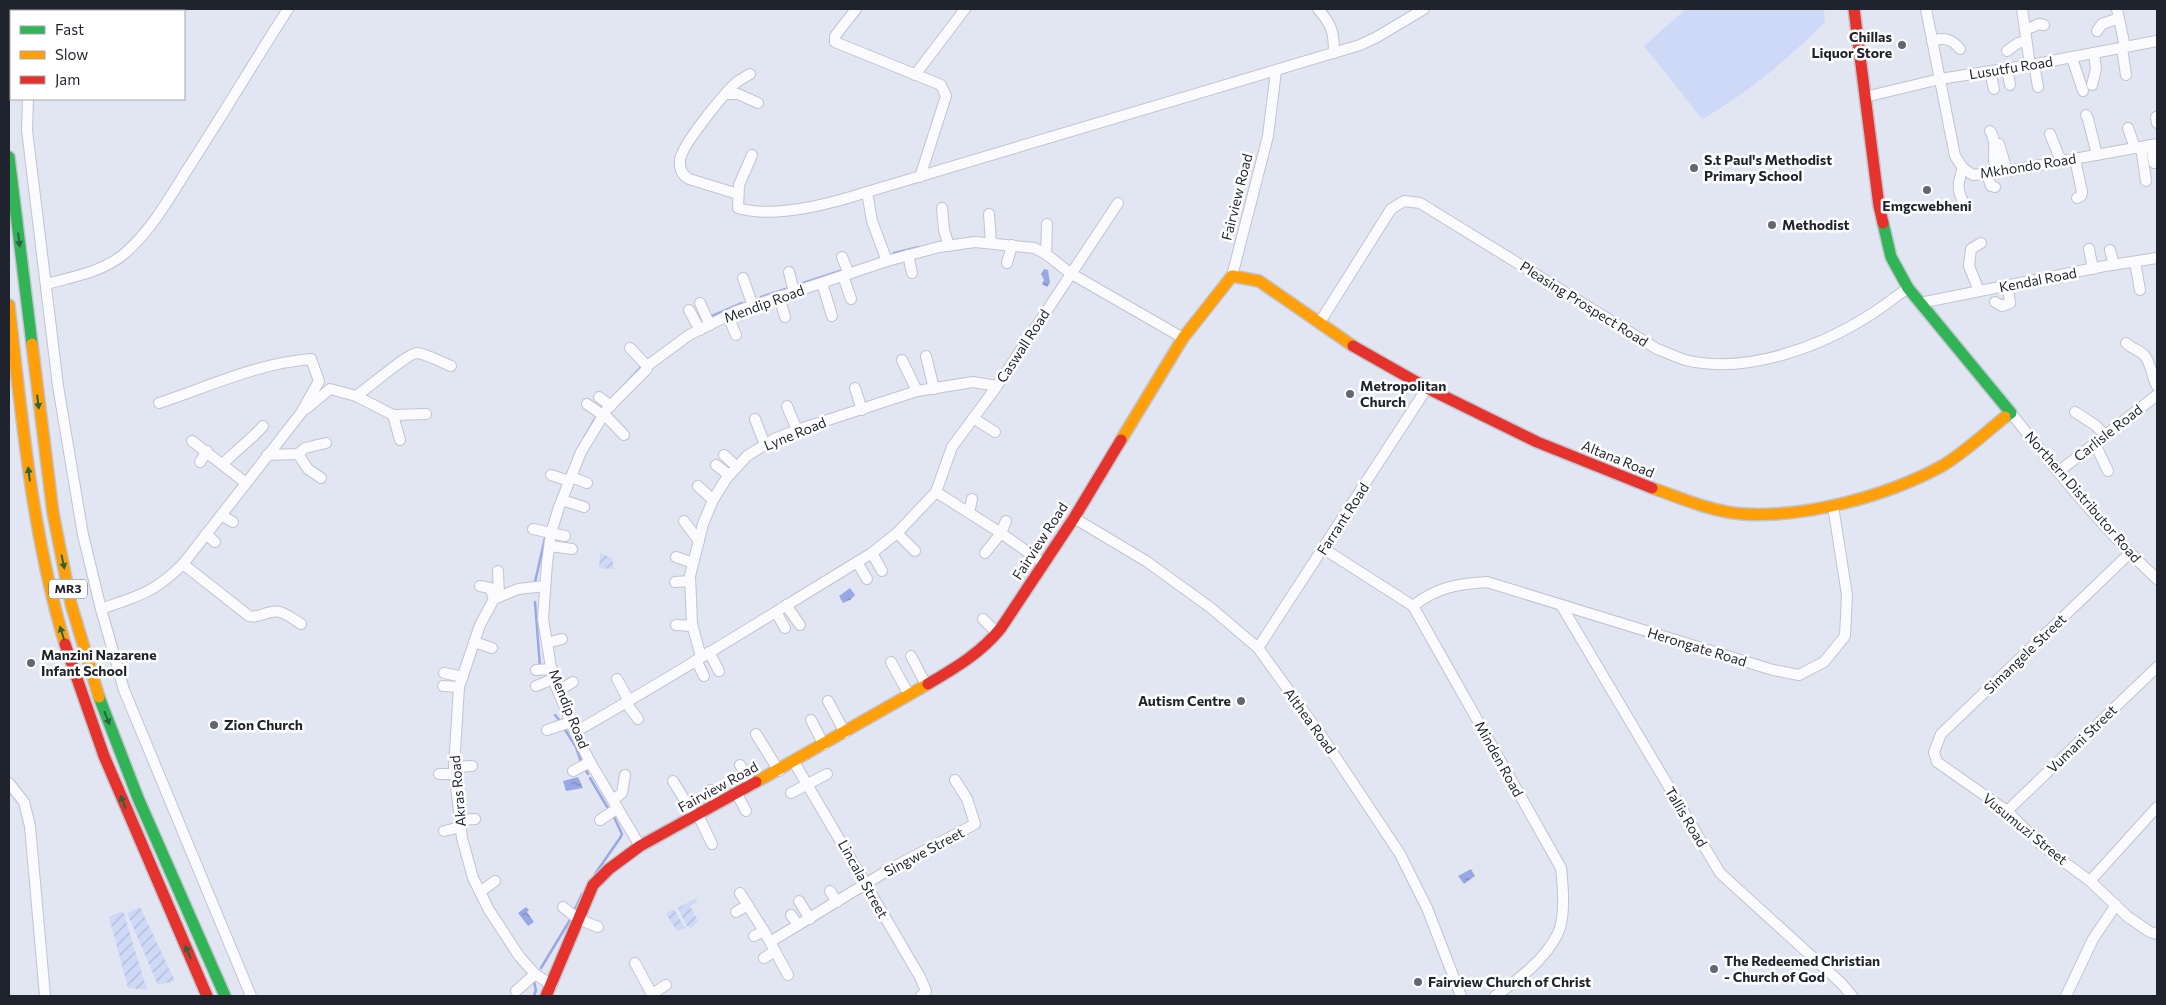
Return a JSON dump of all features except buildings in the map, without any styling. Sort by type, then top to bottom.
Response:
[{"type":"main road","points":[[1854,9],[1879,206],[1884,234],[1891,256],[1908,288],[1920,304],[2010,413]]},
{"type":"main road","name":"MR3","points":[[9,157],[53,513],[72,604],[100,702],[138,798],[225,996]]},
{"type":"main road","name":"Altana Road","points":[[1232,276],[1259,281],[1350,343],[1427,388],[1572,456],[1652,488],[1707,507],[1742,514],[1772,514],[1833,506],[1898,487],[1943,465],[2010,413]]},
{"type":"main road","name":"Fairview Road","points":[[546,996],[593,885],[609,869],[640,846],[779,771],[962,664],[989,643],[1074,518],[1184,338],[1232,276]]},
{"type":"main road","name":"MR3","points":[[9,305],[35,520],[54,606],[84,708],[207,996]]},
{"type":"street","points":[[46,284],[85,274],[109,264],[124,254],[145,232],[239,89],[258,55],[288,9]]},
{"type":"street","points":[[856,9],[835,36],[835,42],[942,85],[946,96],[920,178]]},
{"type":"street","points":[[915,75],[965,9]]},
{"type":"street","points":[[1318,9],[1328,21],[1333,32],[1334,53]]},
{"type":"street","points":[[752,155],[739,185],[738,208],[754,213],[774,213],[832,202],[920,178],[1276,72],[1378,37],[1424,9]]},
{"type":"street","name":"Mkhondo Road","points":[[1926,9],[1955,156],[1964,168],[1973,175],[1997,173],[2146,146]]},
{"type":"street","points":[[2022,9],[2026,41],[2038,87]]},
{"type":"street","points":[[2097,31],[2102,24],[2118,13],[2126,76]]},
{"type":"street","points":[[2025,30],[2039,24],[2044,25]]},
{"type":"street","points":[[1932,41],[1940,38],[1951,40],[1960,49]]},
{"type":"street","points":[[2007,51],[2018,43],[2026,41]]},
{"type":"street","name":"Lusutfu Road","points":[[1865,97],[1940,79],[2072,58],[2157,41]]},
{"type":"street","points":[[2092,85],[2096,69],[2094,53]]},
{"type":"street","points":[[2072,58],[2083,91]]},
{"type":"street","points":[[2007,68],[2010,85]]},
{"type":"street","name":"Fairview Road","points":[[1232,276],[1268,136],[1276,72]]},
{"type":"street","points":[[1990,72],[1994,89]]},
{"type":"street","points":[[738,194],[684,176],[681,170],[680,158],[687,144],[735,83],[750,74]]},
{"type":"street","points":[[727,94],[738,94],[758,103]]},
{"type":"street","points":[[28,100],[27,130],[58,386],[83,535],[101,609],[124,690],[251,996]]},
{"type":"street","points":[[2086,116],[2097,155]]},
{"type":"street","points":[[2128,128],[2146,146],[2154,163]]},
{"type":"street","points":[[1990,131],[1996,156],[1994,161],[1997,173]]},
{"type":"street","points":[[2050,134],[2061,161]]},
{"type":"street","points":[[1995,187],[1991,186],[1997,173],[1999,143]]},
{"type":"street","points":[[2146,146],[2146,181]]},
{"type":"street","points":[[2075,159],[2082,192],[2081,196],[2077,198]]},
{"type":"street","points":[[1964,168],[1958,184],[1958,191],[1964,203]]},
{"type":"street","points":[[867,192],[872,221],[887,262]]},
{"type":"street","name":"Pleasing Prospect Road","points":[[1320,322],[1391,209],[1404,201],[1420,204],[1657,349],[1685,360],[1711,363],[1751,362],[1785,355],[1870,316],[1908,288]]},
{"type":"street","name":"Caswall Road","points":[[936,492],[952,447],[997,386],[1118,203]]},
{"type":"street","points":[[942,208],[944,230],[949,246]]},
{"type":"street","points":[[989,214],[991,242]]},
{"type":"street","points":[[1046,254],[1047,224]]},
{"type":"street","name":"Mendip Road","points":[[640,846],[590,762],[575,732],[552,674],[543,619],[552,533],[562,500],[581,452],[606,412],[648,366],[689,335],[728,316],[779,296],[908,255],[949,246],[991,242],[1034,248],[1046,254],[1070,273],[1184,338]]},
{"type":"street","points":[[1979,292],[1969,266],[1971,249],[1981,243]]},
{"type":"street","points":[[1007,263],[1012,245]]},
{"type":"street","points":[[2089,249],[2093,269]]},
{"type":"street","points":[[2110,250],[2114,265]]},
{"type":"street","points":[[908,255],[912,272]]},
{"type":"street","points":[[842,257],[851,300]]},
{"type":"street","name":"Kendal Road","points":[[1920,304],[2157,258]]},
{"type":"street","points":[[2135,262],[2140,290]]},
{"type":"street","points":[[789,272],[794,292]]},
{"type":"street","points":[[743,278],[753,306]]},
{"type":"street","points":[[822,283],[832,316]]},
{"type":"street","points":[[1995,302],[2002,306],[2010,303],[2005,286]]},
{"type":"street","points":[[779,296],[785,317]]},
{"type":"street","points":[[700,303],[710,325]]},
{"type":"street","points":[[689,310],[700,330]]},
{"type":"street","points":[[728,316],[736,335]]},
{"type":"street","points":[[2126,343],[2146,357],[2152,370],[2151,376],[2157,386]]},
{"type":"street","points":[[630,348],[648,366]]},
{"type":"street","points":[[356,396],[408,356],[417,353],[451,366]]},
{"type":"street","points":[[926,356],[934,389]]},
{"type":"street","points":[[101,609],[147,594],[167,580],[183,564],[301,413],[319,382],[310,358],[292,360],[158,403]]},
{"type":"street","points":[[902,360],[917,391]]},
{"type":"street","name":"Lyne Road","points":[[702,656],[692,626],[690,581],[693,563],[703,524],[714,500],[729,475],[747,456],[797,430],[917,391],[974,382],[997,386]]},
{"type":"street","points":[[855,388],[862,410]]},
{"type":"street","name":"Farrant Road","points":[[1258,648],[1427,388]]},
{"type":"street","points":[[301,413],[330,389],[356,396],[393,415],[426,414]]},
{"type":"street","name":"Carlisle Road","points":[[2058,472],[2157,395]]},
{"type":"street","points":[[599,398],[606,412],[624,435]]},
{"type":"street","points":[[587,404],[606,412]]},
{"type":"street","points":[[787,406],[797,430]]},
{"type":"street","points":[[2075,412],[2095,425],[2105,435]]},
{"type":"street","name":"Northern Distributor Road","points":[[2010,413],[2058,472],[2130,553],[2153,568],[2157,579]]},
{"type":"street","points":[[393,415],[400,440]]},
{"type":"street","points":[[973,418],[996,432]]},
{"type":"street","points":[[755,419],[765,445]]},
{"type":"street","points":[[224,464],[240,446],[253,438],[263,426]]},
{"type":"street","points":[[192,441],[246,483]]},
{"type":"street","points":[[267,455],[298,454],[305,448],[326,443]]},
{"type":"street","points":[[2095,444],[2108,471]]},
{"type":"street","points":[[200,462],[207,451]]},
{"type":"street","points":[[298,454],[308,469],[321,478]]},
{"type":"street","points":[[724,455],[737,466]]},
{"type":"street","points":[[716,464],[729,475]]},
{"type":"street","points":[[551,475],[587,483]]},
{"type":"street","points":[[698,486],[714,500]]},
{"type":"street","points":[[575,732],[663,682],[702,656],[872,553],[897,533],[936,492],[1001,533],[1043,563]]},
{"type":"street","points":[[969,512],[972,499]]},
{"type":"street","points":[[562,500],[584,507]]},
{"type":"street","name":"Herongate Road","points":[[1413,606],[1424,597],[1455,584],[1487,582],[1773,670],[1799,675],[1824,662],[1845,636],[1847,595],[1833,506]]},
{"type":"street","points":[[221,515],[233,522]]},
{"type":"street","name":"Althea Road","points":[[1074,518],[1146,561],[1211,608],[1258,648],[1323,738],[1400,854],[1427,908],[1461,996]]},
{"type":"street","points":[[684,521],[699,541]]},
{"type":"street","points":[[985,553],[1001,533],[1006,521]]},
{"type":"street","points":[[533,528],[565,536]]},
{"type":"street","points":[[897,533],[915,551]]},
{"type":"street","points":[[206,534],[215,542]]},
{"type":"street","points":[[550,546],[572,549]]},
{"type":"street","name":"Minden Road","points":[[1324,549],[1413,606],[1561,868],[1564,895],[1559,932],[1544,955],[1495,996]]},
{"type":"street","points":[[872,553],[882,571]]},
{"type":"street","name":"Simangele Street","points":[[1937,762],[1934,752],[1942,734],[2130,553]]},
{"type":"street","points":[[676,557],[693,563]]},
{"type":"street","points":[[857,562],[867,579]]},
{"type":"street","points":[[183,564],[249,616],[254,618],[280,612],[302,624]]},
{"type":"street","points":[[497,598],[498,571]]},
{"type":"street","points":[[675,582],[690,581]]},
{"type":"street","points":[[480,586],[490,588],[497,598]]},
{"type":"street","points":[[497,598],[518,589],[545,586]]},
{"type":"street","name":"Akras Road","points":[[497,598],[480,624],[459,688],[454,771],[460,824],[473,878],[489,910],[519,956],[535,974],[552,984]]},
{"type":"street","points":[[786,605],[800,625]]},
{"type":"street","name":"Tallis Road","points":[[1562,605],[1720,873],[1841,983],[1852,996]]},
{"type":"street","points":[[776,612],[785,628]]},
{"type":"street","points":[[983,619],[997,633]]},
{"type":"street","points":[[676,625],[692,626]]},
{"type":"street","points":[[547,643],[562,638]]},
{"type":"street","points":[[474,642],[492,648]]},
{"type":"street","points":[[702,656],[719,671]]},
{"type":"street","points":[[702,656],[704,676]]},
{"type":"street","points":[[911,656],[926,684]]},
{"type":"street","points":[[891,662],[909,694]]},
{"type":"street","name":"Vumani Street","points":[[2007,811],[2157,667]]},
{"type":"street","points":[[536,670],[552,674]]},
{"type":"street","points":[[444,673],[463,677]]},
{"type":"street","points":[[536,686],[552,674]]},
{"type":"street","points":[[617,679],[627,702],[638,719]]},
{"type":"street","points":[[558,691],[573,682]]},
{"type":"street","points":[[443,686],[459,688]]},
{"type":"street","points":[[828,701],[845,733]]},
{"type":"street","points":[[811,720],[824,745]]},
{"type":"street","points":[[547,730],[571,722]]},
{"type":"street","points":[[756,734],[779,771]]},
{"type":"street","points":[[573,772],[590,762]]},
{"type":"street","name":"Lincala Street","points":[[794,762],[838,834],[864,884],[920,977],[926,991],[921,996]]},
{"type":"street","name":"Vusumuzi Street","points":[[1937,762],[2007,811],[2040,844],[2090,880],[2128,917],[2150,932],[2157,934]]},
{"type":"street","points":[[740,765],[752,786]]},
{"type":"street","points":[[439,774],[472,766]]},
{"type":"street","points":[[791,793],[827,774]]},
{"type":"street","points":[[600,820],[615,804],[622,793],[625,775]]},
{"type":"street","name":"Singwe Street","points":[[764,958],[773,947],[798,925],[864,884],[975,824],[966,799],[955,780]]},
{"type":"street","points":[[673,781],[712,844]]},
{"type":"street","points":[[9,783],[24,802],[30,826],[45,996]]},
{"type":"street","points":[[710,790],[717,804]]},
{"type":"street","points":[[737,794],[746,812]]},
{"type":"street","points":[[2090,880],[2157,807]]},
{"type":"street","points":[[444,831],[475,818]]},
{"type":"street","points":[[480,892],[496,881]]},
{"type":"street","points":[[830,891],[837,902]]},
{"type":"street","points":[[740,893],[764,931],[788,975]]},
{"type":"street","points":[[799,901],[810,919]]},
{"type":"street","points":[[736,912],[748,905]]},
{"type":"street","points":[[2066,996],[2093,939],[2116,905]]},
{"type":"street","points":[[563,907],[578,919],[598,927]]},
{"type":"street","points":[[792,915],[798,925]]},
{"type":"street","points":[[754,936],[764,931]]},
{"type":"street","points":[[640,966],[653,995],[666,985]]},
{"type":"street","points":[[516,991],[535,974]]},
{"type":"shaded area","points":[[1686,9],[1824,9],[1825,22],[1767,75],[1702,119],[1644,46]]},
{"type":"shaded area","points":[[600,553],[612,558],[614,569],[599,568]]},
{"type":"shaded area","points":[[696,898],[697,902],[690,906],[698,921],[691,928],[687,926],[678,908]]},
{"type":"shaded area","points":[[140,907],[175,981],[158,985],[127,913]]},
{"type":"shaded area","points":[[674,909],[685,928],[677,931],[666,914]]},
{"type":"shaded area","points":[[123,911],[147,990],[128,988],[109,917]]},
{"type":"water","points":[[1044,269],[1048,270],[1050,283],[1047,287],[1042,284],[1044,280],[1041,274]]},
{"type":"water","points":[[850,588],[855,595],[843,603],[839,596]]},
{"type":"water","points":[[578,777],[583,788],[566,791],[563,781]]},
{"type":"water","points":[[1471,869],[1475,876],[1464,884],[1458,876]]},
{"type":"water","points":[[526,907],[534,922],[528,926],[518,913]]},
{"type":"waterway","points":[[894,253],[919,247]]},
{"type":"waterway","points":[[797,285],[840,271]]},
{"type":"waterway","points":[[761,297],[789,288]]},
{"type":"waterway","points":[[710,317],[742,303]]},
{"type":"waterway","points":[[611,399],[643,365]]},
{"type":"waterway","points":[[584,438],[595,419]]},
{"type":"waterway","points":[[535,582],[545,538]]},
{"type":"waterway","points":[[535,602],[540,667]]},
{"type":"waterway","points":[[555,715],[561,722]]},
{"type":"waterway","points":[[564,728],[576,747],[581,762]]},
{"type":"waterway","points":[[585,769],[588,774]]},
{"type":"waterway","points":[[590,778],[609,810]]},
{"type":"waterway","points":[[595,874],[622,834],[614,817]]},
{"type":"waterway","points":[[574,911],[582,894]]},
{"type":"waterway","points":[[541,968],[570,920]]},
{"type":"waterway","points":[[534,982],[536,990],[534,996]]},
{"type":"traffic: fast","points":[[9,157],[32,344]]},
{"type":"traffic: fast","points":[[1883,223],[1891,257],[1908,288],[2011,413],[2005,417]]},
{"type":"traffic: fast","points":[[99,697],[138,798],[225,996]]},
{"type":"traffic: slow","points":[[1121,440],[1183,338],[1232,276],[1259,281],[1353,346]]},
{"type":"traffic: slow","points":[[9,305],[36,518],[44,560],[65,644]]},
{"type":"traffic: slow","points":[[32,344],[53,513],[71,604],[99,697]]},
{"type":"traffic: slow","points":[[1652,488],[1697,504],[1731,513],[1743,514],[1793,512],[1845,503],[1897,487],[1942,466],[2005,417]]},
{"type":"traffic: slow","points":[[756,782],[928,684]]},
{"type":"traffic: jam","points":[[1854,9],[1879,206],[1883,223]]},
{"type":"traffic: jam","points":[[1353,346],[1427,388],[1537,442],[1652,488]]},
{"type":"traffic: jam","points":[[928,684],[958,666],[985,645],[1001,628],[1074,518],[1121,440]]},
{"type":"traffic: jam","points":[[65,644],[104,756],[207,996]]},
{"type":"traffic: jam","points":[[546,996],[593,885],[609,869],[640,846],[756,782]]},
{"type":"place","name":"Chillas Liquor Store","points":[[1902,45]]},
{"type":"place","name":"S.t Paul's Methodist Primary School","points":[[1694,168]]},
{"type":"place","name":"Emgcwebheni","points":[[1927,190]]},
{"type":"place","name":"Methodist","points":[[1772,225]]},
{"type":"place","name":"Metropolitan Church","points":[[1350,394]]},
{"type":"place","name":"Manzini Nazarene Infant School","points":[[31,663]]},
{"type":"place","name":"Autism Centre","points":[[1241,701]]},
{"type":"place","name":"Zion Church","points":[[214,725]]},
{"type":"place","name":"The Redeemed Christian - Church of God","points":[[1714,969]]},
{"type":"place","name":"Fairview Church of Christ","points":[[1418,982]]}]
